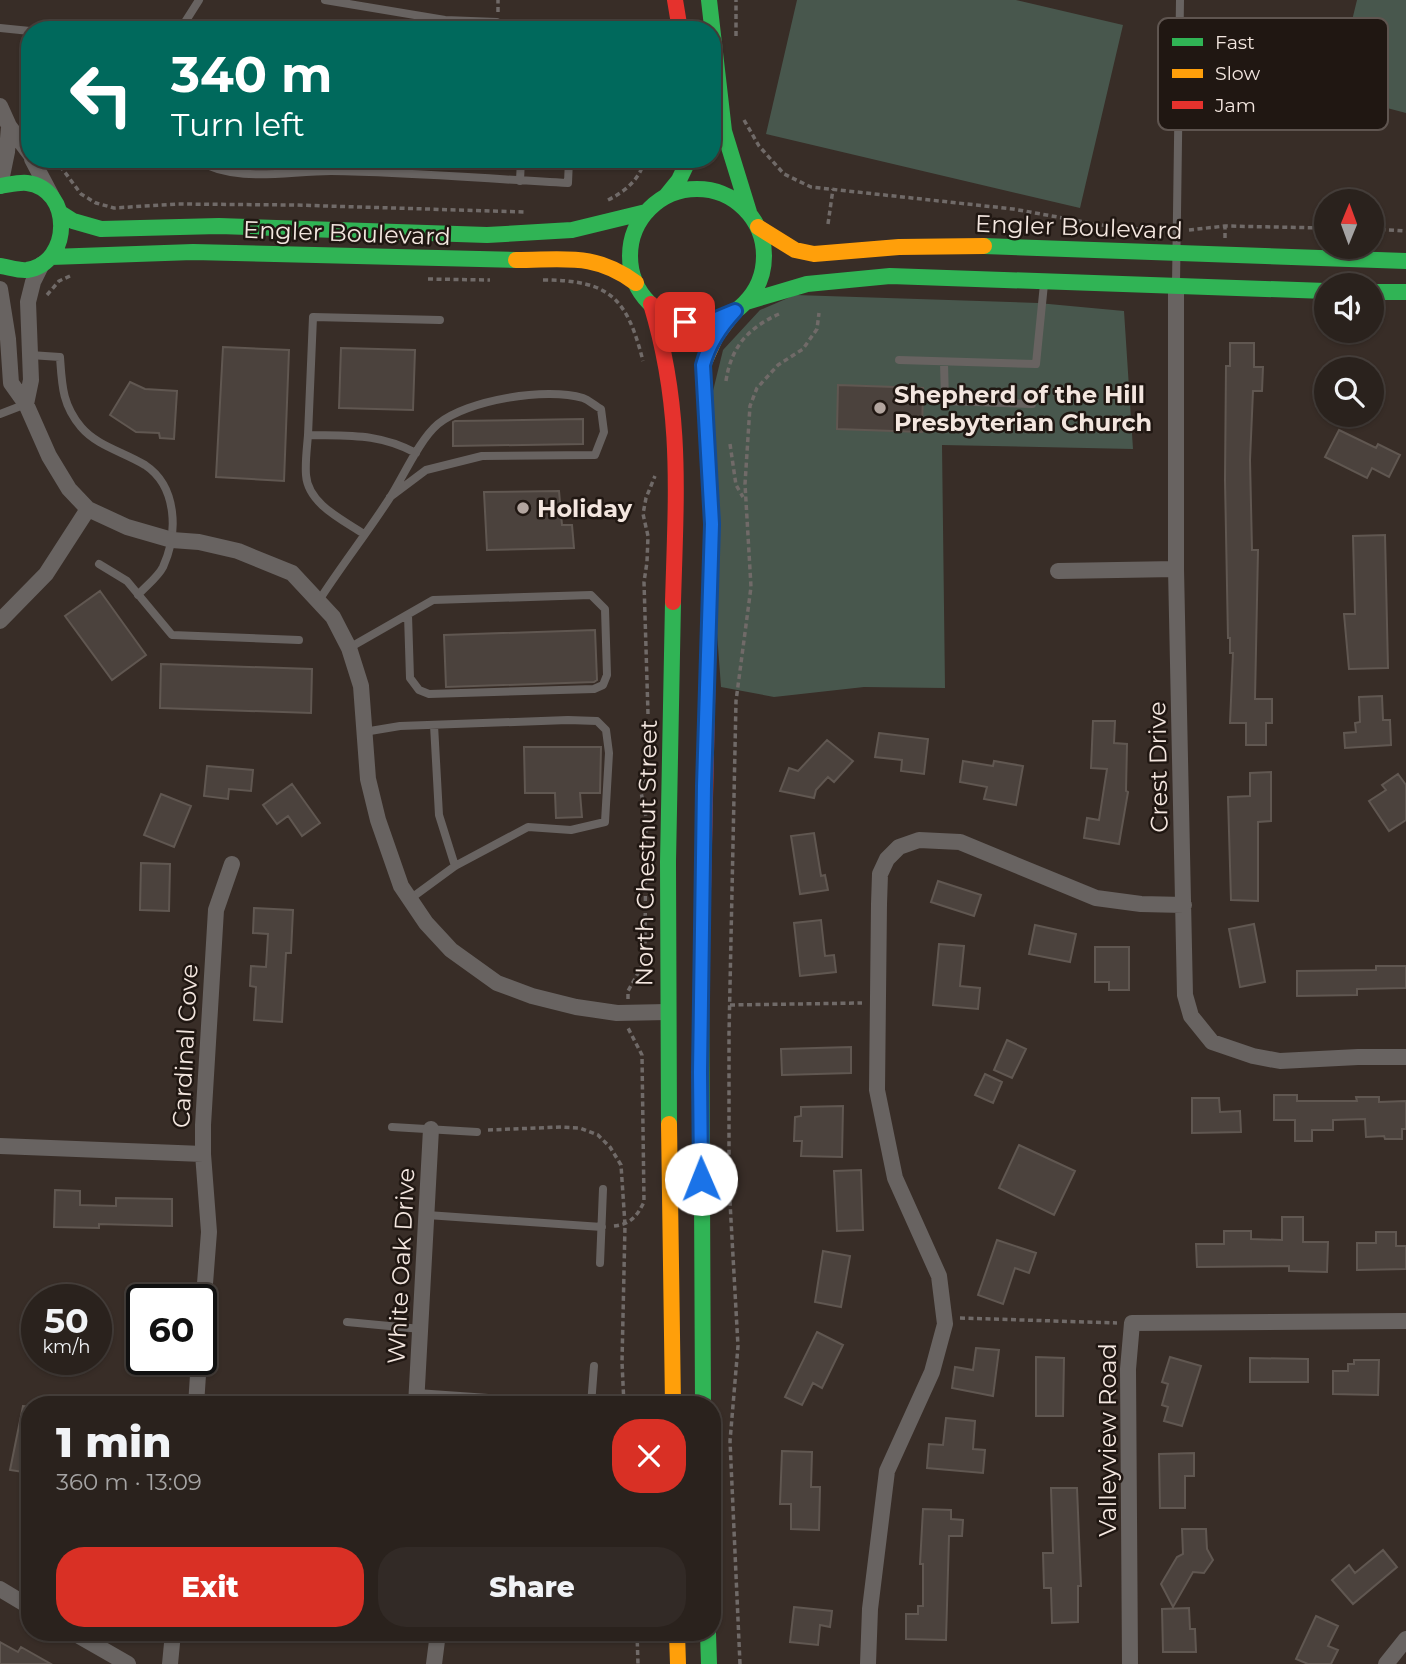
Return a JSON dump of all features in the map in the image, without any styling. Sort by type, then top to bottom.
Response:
[{"type":"main road","points":[[676,0],[679,21]]},
{"type":"main road","points":[[709,0],[711,21]]},
{"type":"main road","points":[[704,1396],[700,1072],[704,786],[712,524],[703,365],[720,327],[760,279],[763,267],[762,240],[724,131],[721,105]]},
{"type":"main road","points":[[684,168],[679,180],[666,196],[646,212],[631,246],[630,259],[636,283],[650,304],[672,318],[698,323],[711,321],[740,306],[807,284],[890,276],[1314,291]]},
{"type":"main road","points":[[0,186],[31,183],[51,195],[62,214],[62,237],[46,261]]},
{"type":"main road","points":[[666,196],[692,189],[719,192],[731,198],[754,221]]},
{"type":"main road","name":"Engler Boulevard","points":[[62,214],[73,221],[102,229],[232,226],[487,235],[572,230],[646,212]]},
{"type":"main road","name":"Engler Boulevard","points":[[754,221],[794,250],[814,254],[951,245],[1406,261]]},
{"type":"main road","name":"Engler Boulevard","points":[[0,266],[20,271],[46,261],[94,253],[156,251],[531,260],[576,258],[595,261],[616,269],[636,283]]},
{"type":"main road","points":[[1384,292],[1406,292]]},
{"type":"main road","name":"North Chestnut Street","points":[[650,304],[674,410],[676,440],[667,1012],[673,1396]]},
{"type":"main road","points":[[677,1641],[678,1664]]},
{"type":"main road","points":[[708,1641],[709,1664]]},
{"type":"street","points":[[0,106],[9,126],[21,142]]},
{"type":"street","points":[[0,186],[9,126]]},
{"type":"street","points":[[37,168],[51,195]]},
{"type":"street","points":[[26,404],[31,380],[28,302],[33,282],[46,261]]},
{"type":"street","name":"Crest Drive","points":[[1176,285],[1177,569],[1185,995],[1191,1016],[1212,1042],[1253,1056],[1280,1061],[1406,1057]]},
{"type":"street","points":[[0,289],[8,339],[11,383],[26,404],[49,456],[69,489],[88,509],[127,527],[172,540],[199,542],[238,551],[292,573],[333,617],[349,648],[360,686],[368,779],[378,820],[401,886],[426,923],[452,950],[497,983],[532,996],[576,1007],[628,1013],[667,1012]]},
{"type":"street","points":[[0,621],[46,574],[88,509]]},
{"type":"street","points":[[1058,571],[1177,569]]},
{"type":"street","points":[[868,1664],[870,1609],[887,1471],[932,1372],[940,1348],[944,1318],[939,1276],[895,1178],[877,1090],[880,874],[887,859],[899,847],[919,840],[960,842],[1096,898],[1140,904],[1184,905]]},
{"type":"street","name":"Cardinal Cove","points":[[205,1284],[209,1232],[203,1154],[216,910],[232,864]]},
{"type":"street","name":"White Oak Drive","points":[[416,1396],[431,1129]]},
{"type":"street","points":[[0,1146],[203,1154]]},
{"type":"street","name":"Valleyview Road","points":[[1130,1664],[1128,1369],[1132,1323],[1406,1321]]},
{"type":"street","points":[[197,1396],[198,1375]]},
{"type":"street","points":[[0,1589],[21,1602]]},
{"type":"street","points":[[1386,1664],[1406,1639]]},
{"type":"street","points":[[88,1641],[128,1664]]},
{"type":"street","points":[[170,1664],[172,1641]]},
{"type":"street","points":[[434,1664],[437,1641]]},
{"type":"lane","points":[[186,21],[199,0]]},
{"type":"lane","points":[[325,0],[445,20],[471,21]]},
{"type":"lane","points":[[1180,0],[1180,18]]},
{"type":"lane","points":[[0,28],[21,30]]},
{"type":"lane","points":[[1176,285],[1178,130]]},
{"type":"lane","points":[[215,168],[241,175],[330,171],[568,183],[569,168]]},
{"type":"lane","points":[[520,181],[521,168]]},
{"type":"lane","points":[[899,360],[1036,364],[1044,281]]},
{"type":"lane","points":[[364,534],[327,510],[312,494],[306,478],[313,317],[440,320]]},
{"type":"lane","points":[[30,355],[60,357],[63,398],[81,428],[101,443],[148,467],[165,485],[173,514],[172,540],[162,569],[138,595]]},
{"type":"lane","points":[[944,363],[945,401],[1032,404]]},
{"type":"lane","points":[[318,602],[438,424],[472,407],[514,395],[552,394],[583,398],[601,409],[604,432],[595,455],[482,456],[426,470],[390,497]]},
{"type":"lane","points":[[0,414],[26,404]]},
{"type":"lane","points":[[308,435],[361,436],[395,442],[416,453]]},
{"type":"lane","points":[[99,565],[127,581],[172,635],[299,640]]},
{"type":"lane","points":[[349,648],[433,600],[592,595],[605,609],[607,675],[603,685],[594,689],[429,694],[419,690],[410,678],[408,615]]},
{"type":"lane","points":[[365,732],[400,726],[568,720],[597,721],[606,730],[609,753],[605,822],[571,830],[528,827],[455,866],[410,899]]},
{"type":"lane","points":[[434,725],[439,815],[455,866]]},
{"type":"lane","points":[[392,1127],[477,1132]]},
{"type":"lane","points":[[600,1263],[603,1189]]},
{"type":"lane","points":[[428,1215],[602,1227]]},
{"type":"lane","points":[[346,1322],[421,1329]]},
{"type":"lane","points":[[592,1396],[594,1366]]},
{"type":"path","points":[[736,0],[736,43]]},
{"type":"path","points":[[739,112],[759,146],[785,174],[811,187],[1013,209],[1144,231],[1225,226],[1314,228]]},
{"type":"path","points":[[62,168],[81,194],[96,203],[114,208],[178,204],[529,212]]},
{"type":"path","points":[[600,204],[621,194],[634,182],[641,168]]},
{"type":"path","points":[[828,224],[832,189]]},
{"type":"path","points":[[1224,254],[1225,226]]},
{"type":"path","points":[[1384,230],[1406,231]]},
{"type":"path","points":[[28,302],[43,307],[48,293],[59,281],[76,275]]},
{"type":"path","points":[[416,278],[494,281]]},
{"type":"path","points":[[531,280],[586,282],[611,295],[627,313],[644,365]]},
{"type":"path","points":[[726,390],[730,359],[743,336],[760,322],[788,310]]},
{"type":"path","points":[[740,1664],[730,1441],[738,1346],[729,1184],[736,701],[751,587],[744,501],[750,406],[757,388],[778,365],[803,349],[817,329],[819,313]]},
{"type":"path","points":[[729,438],[736,485],[744,501]]},
{"type":"path","points":[[648,721],[644,582],[648,562],[648,536],[643,514],[656,469]]},
{"type":"path","points":[[602,1227],[625,1225],[638,1215],[644,1202],[642,1055],[628,1029],[628,991],[642,966],[645,947],[646,817],[641,792],[648,763]]},
{"type":"path","points":[[730,1005],[878,1003]]},
{"type":"path","points":[[944,1318],[1132,1323]]},
{"type":"path","points":[[637,1641],[638,1664]]},
{"type":"green space","points":[[797,0],[1016,0],[1123,25],[1080,208],[766,134]]},
{"type":"green space","points":[[1357,0],[1406,0],[1406,113],[1388,108],[1388,18],[1353,18]]},
{"type":"green space","points":[[795,295],[1038,303],[1124,311],[1133,449],[942,445],[945,688],[864,687],[774,697],[721,687],[715,606],[713,391],[723,350],[760,310]]},
{"type":"building","points":[[1230,343],[1254,343],[1254,367],[1263,367],[1262,391],[1253,391],[1250,460],[1252,550],[1258,550],[1255,699],[1272,699],[1272,723],[1266,723],[1266,745],[1246,745],[1246,723],[1230,723],[1233,653],[1230,653],[1228,638],[1225,480],[1226,366],[1230,366]]},
{"type":"building","points":[[223,347],[289,350],[284,481],[216,477]]},
{"type":"building","points":[[341,348],[415,350],[413,410],[339,408]]},
{"type":"building","points":[[130,382],[145,389],[177,391],[174,439],[160,438],[159,433],[136,432],[110,415]]},
{"type":"building","name":"Shepherd of the Hill Presbyterian Church","points":[[838,385],[923,388],[922,432],[837,429]]},
{"type":"building","points":[[583,419],[583,444],[453,446],[455,421]]},
{"type":"building","points":[[1339,430],[1376,448],[1378,444],[1400,455],[1389,477],[1372,468],[1367,478],[1325,457]]},
{"type":"building","name":"Holiday","points":[[559,491],[562,525],[572,525],[574,548],[487,550],[484,492]]},
{"type":"building","points":[[1385,535],[1388,668],[1349,669],[1344,614],[1355,614],[1353,536]]},
{"type":"building","points":[[100,591],[146,655],[112,680],[65,616]]},
{"type":"building","points":[[595,630],[597,680],[594,682],[446,687],[444,635]]},
{"type":"building","points":[[161,664],[312,669],[311,713],[160,708]]},
{"type":"building","points":[[1382,696],[1383,720],[1390,720],[1391,745],[1345,748],[1344,733],[1356,732],[1355,723],[1360,722],[1359,697]]},
{"type":"building","points":[[1093,721],[1115,721],[1114,743],[1127,744],[1128,792],[1119,844],[1084,838],[1087,818],[1099,820],[1107,769],[1091,768]]},
{"type":"building","points":[[879,733],[928,739],[924,774],[901,771],[902,760],[875,757]]},
{"type":"building","points":[[827,740],[853,761],[834,782],[828,777],[816,790],[814,798],[780,791],[789,768],[798,771]]},
{"type":"building","points":[[524,747],[601,747],[600,793],[580,793],[582,817],[556,818],[555,793],[525,793]]},
{"type":"building","points":[[963,761],[993,766],[994,761],[1023,766],[1016,805],[984,799],[987,787],[960,782]]},
{"type":"building","points":[[207,766],[253,770],[251,791],[229,789],[228,799],[204,796]]},
{"type":"building","points":[[1271,772],[1271,821],[1258,822],[1258,901],[1231,900],[1228,797],[1250,796],[1250,773]]},
{"type":"building","points":[[1398,774],[1406,785],[1406,820],[1389,831],[1369,801],[1386,790],[1382,785]]},
{"type":"building","points":[[292,784],[320,823],[302,836],[288,816],[277,824],[263,805]]},
{"type":"building","points":[[161,794],[191,806],[174,847],[144,835]]},
{"type":"building","points":[[814,833],[821,876],[825,875],[828,890],[800,894],[791,836]]},
{"type":"building","points":[[141,863],[170,864],[169,911],[140,910]]},
{"type":"building","points":[[938,881],[981,895],[974,916],[931,902]]},
{"type":"building","points":[[254,908],[293,910],[291,953],[286,953],[282,1022],[254,1020],[256,987],[250,986],[251,966],[266,967],[268,934],[253,933]]},
{"type":"building","points":[[821,920],[825,956],[834,955],[836,972],[800,976],[794,923]]},
{"type":"building","points":[[1254,924],[1265,982],[1240,987],[1229,929]]},
{"type":"building","points":[[1035,925],[1076,934],[1070,962],[1029,954]]},
{"type":"building","points":[[939,944],[964,946],[960,986],[980,988],[978,1009],[933,1005]]},
{"type":"building","points":[[1095,947],[1129,947],[1129,990],[1109,990],[1109,982],[1095,982]]},
{"type":"building","points":[[1376,966],[1406,966],[1406,988],[1357,989],[1357,995],[1297,996],[1297,971],[1376,970]]},
{"type":"building","points":[[1007,1040],[1026,1049],[1012,1078],[994,1070]]},
{"type":"building","points":[[851,1047],[851,1073],[782,1075],[781,1049]]},
{"type":"building","points":[[985,1074],[1002,1082],[993,1103],[975,1095]]},
{"type":"building","points":[[1274,1095],[1297,1095],[1297,1101],[1357,1101],[1356,1097],[1379,1097],[1379,1102],[1406,1101],[1406,1129],[1402,1129],[1402,1139],[1366,1137],[1365,1119],[1333,1120],[1333,1130],[1312,1130],[1312,1141],[1295,1141],[1295,1120],[1274,1120]]},
{"type":"building","points":[[1192,1098],[1219,1098],[1220,1112],[1240,1111],[1241,1132],[1192,1133]]},
{"type":"building","points":[[843,1106],[842,1157],[801,1156],[802,1141],[794,1141],[795,1117],[801,1116],[801,1107]]},
{"type":"building","points":[[1019,1145],[1075,1171],[1054,1215],[999,1188]]},
{"type":"building","points":[[861,1170],[863,1230],[837,1231],[834,1171]]},
{"type":"building","points":[[55,1190],[80,1191],[80,1205],[116,1206],[116,1198],[172,1199],[172,1226],[99,1224],[99,1228],[54,1227]]},
{"type":"building","points":[[1282,1217],[1303,1217],[1303,1242],[1328,1242],[1327,1272],[1289,1271],[1289,1266],[1197,1267],[1196,1244],[1224,1244],[1224,1231],[1251,1231],[1251,1239],[1282,1240]]},
{"type":"building","points":[[1376,1232],[1396,1232],[1396,1246],[1406,1246],[1406,1269],[1357,1270],[1357,1243],[1376,1243]]},
{"type":"building","points":[[997,1240],[1036,1253],[1029,1273],[1015,1268],[1003,1304],[978,1295]]},
{"type":"building","points":[[823,1251],[850,1256],[841,1307],[815,1302]]},
{"type":"building","points":[[817,1332],[843,1345],[822,1388],[813,1383],[802,1405],[785,1397]]},
{"type":"building","points":[[976,1348],[999,1350],[993,1396],[952,1388],[955,1367],[973,1370]]},
{"type":"building","points":[[1036,1357],[1064,1358],[1063,1416],[1036,1416]]},
{"type":"building","points":[[1170,1357],[1201,1366],[1182,1426],[1164,1421],[1168,1407],[1162,1405],[1168,1384],[1162,1382]]},
{"type":"building","points":[[1250,1358],[1308,1359],[1308,1382],[1250,1382]]},
{"type":"building","points":[[1354,1360],[1379,1360],[1378,1395],[1333,1394],[1333,1371],[1348,1371],[1348,1364],[1354,1364]]},
{"type":"building","points":[[21,1416],[21,1472],[10,1470]]},
{"type":"building","points":[[946,1418],[975,1421],[973,1449],[985,1450],[983,1473],[927,1468],[929,1444],[943,1445]]},
{"type":"building","points":[[782,1451],[812,1452],[811,1487],[820,1487],[819,1530],[791,1529],[791,1504],[780,1504]]},
{"type":"building","points":[[1194,1453],[1194,1476],[1185,1476],[1185,1508],[1160,1508],[1159,1454]]},
{"type":"building","points":[[1051,1488],[1077,1488],[1081,1586],[1078,1586],[1078,1622],[1052,1623],[1051,1588],[1044,1588],[1043,1553],[1053,1553]]},
{"type":"building","points":[[923,1509],[951,1510],[951,1519],[963,1520],[962,1536],[949,1536],[946,1640],[906,1639],[906,1614],[918,1614],[918,1606],[923,1606],[923,1564],[920,1564]]},
{"type":"building","points":[[1182,1529],[1206,1529],[1207,1549],[1213,1560],[1204,1573],[1193,1572],[1173,1607],[1161,1584],[1177,1557],[1183,1554]]},
{"type":"building","points":[[1383,1550],[1397,1567],[1353,1604],[1332,1580],[1349,1565],[1355,1573]]},
{"type":"building","points":[[794,1607],[832,1611],[830,1627],[820,1625],[818,1645],[790,1642]]},
{"type":"building","points":[[1189,1608],[1190,1629],[1195,1629],[1196,1652],[1163,1652],[1162,1609]]},
{"type":"building","points":[[1316,1616],[1338,1626],[1328,1646],[1338,1650],[1331,1664],[1308,1664],[1296,1659]]},
{"type":"building","points":[[0,1642],[18,1652],[21,1647],[51,1664],[0,1664]]},
{"type":"traffic: fast","points":[[709,0],[711,21]]},
{"type":"traffic: fast","points":[[721,105],[724,131],[749,212]]},
{"type":"traffic: fast","points":[[666,196],[685,168]]},
{"type":"traffic: fast","points":[[0,186],[27,183],[42,188],[53,198],[59,211],[61,226],[59,241],[42,264],[27,270],[0,266]]},
{"type":"traffic: fast","points":[[697,189],[723,194],[744,209],[759,230],[764,256],[759,282],[744,303],[723,318],[697,323],[671,318],[650,303],[635,282],[630,256],[635,230],[650,209],[671,194],[697,189]]},
{"type":"traffic: fast","points":[[62,214],[73,221],[101,229],[219,226],[487,235],[572,230],[646,212]]},
{"type":"traffic: fast","points":[[984,246],[1406,261]]},
{"type":"traffic: fast","points":[[51,257],[193,252],[516,260]]},
{"type":"traffic: fast","points":[[746,302],[807,284],[890,276],[1314,291]]},
{"type":"traffic: fast","points":[[1384,292],[1406,292]]},
{"type":"traffic: fast","points":[[669,1124],[668,862],[673,602]]},
{"type":"traffic: fast","points":[[701,984],[703,1396]]},
{"type":"traffic: fast","points":[[708,1641],[709,1664]]},
{"type":"traffic: slow","points":[[758,227],[795,250],[814,254],[899,247],[984,246]]},
{"type":"traffic: slow","points":[[516,260],[564,259],[593,262],[607,266],[636,283]]},
{"type":"traffic: slow","points":[[708,660],[712,524],[703,365],[716,336],[735,311]]},
{"type":"traffic: slow","points":[[669,1124],[673,1396]]},
{"type":"traffic: slow","points":[[677,1641],[678,1664]]},
{"type":"traffic: jam","points":[[675,0],[678,21]]},
{"type":"traffic: jam","points":[[651,304],[661,343],[673,416],[676,488],[673,602]]},
{"type":"traffic: jam","points":[[701,984],[708,660]]},
{"type":"place","name":"Shepherd of the Hill Presbyterian Church","points":[[880,408]]},
{"type":"place","name":"Holiday","points":[[523,508]]},
{"type":"route","points":[[685,322],[711,321],[735,311],[720,327],[703,365],[712,524],[704,786],[701,1179]]}]
